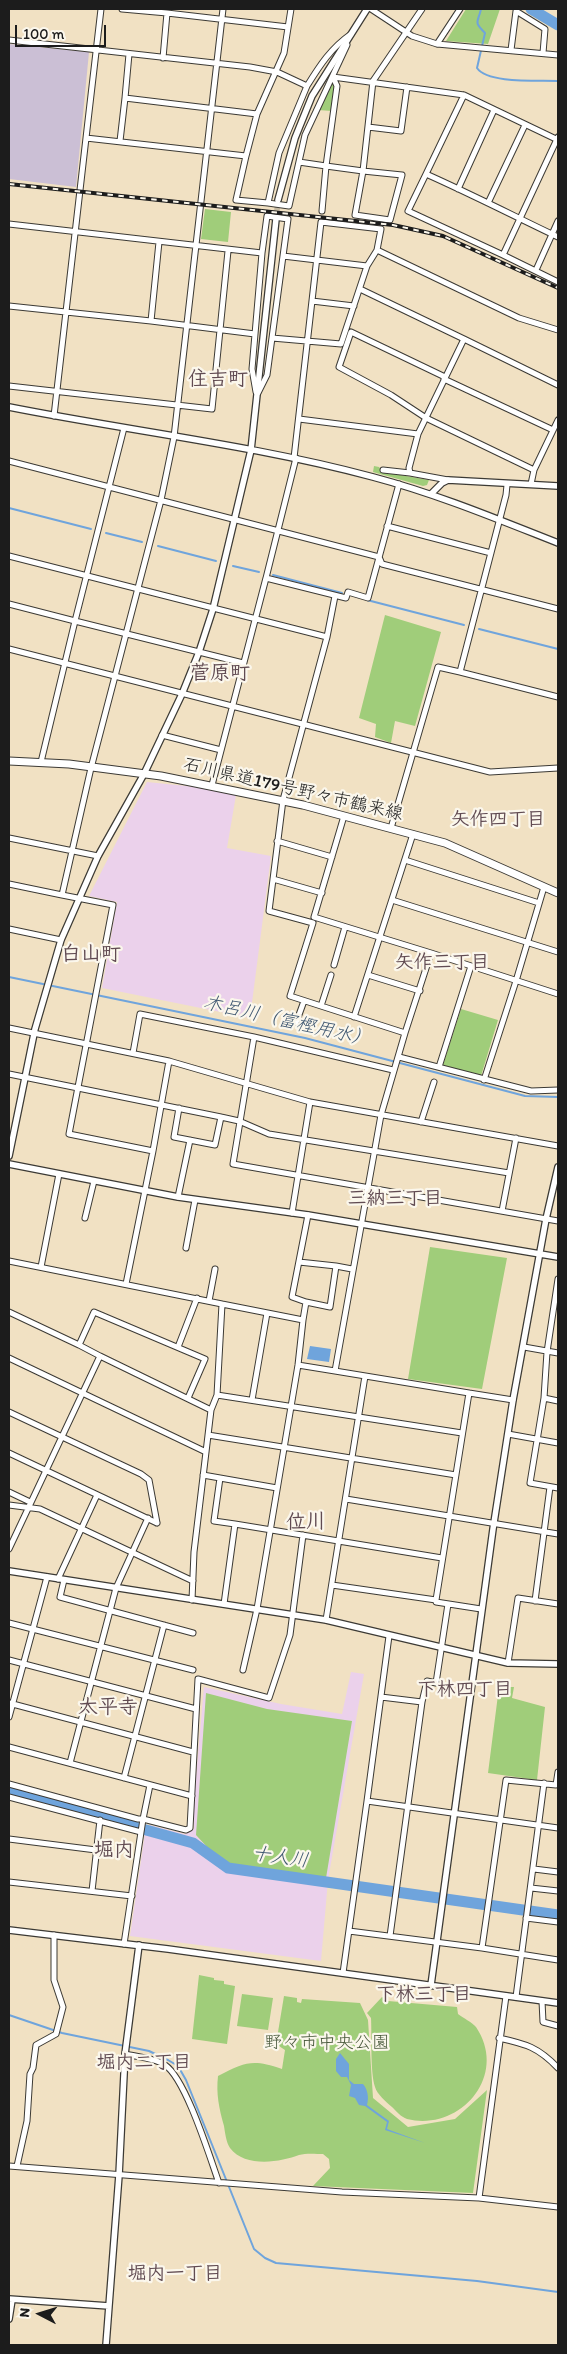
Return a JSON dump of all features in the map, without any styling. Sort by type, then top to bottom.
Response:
[{"type":"main road","name":"石川県道179号野々市鶴来線","points":[[9,761],[41,762],[144,774],[212,785],[283,800],[444,843],[558,894]]},
{"type":"street","points":[[54,416],[101,9]]},
{"type":"street","points":[[122,9],[288,27]]},
{"type":"street","points":[[62,894],[91,768],[117,676],[161,500],[174,437],[210,108],[223,9]]},
{"type":"street","points":[[291,9],[284,53],[258,114],[236,200],[289,206],[310,122],[333,77],[352,33]]},
{"type":"street","points":[[278,200],[291,151],[312,96],[366,9]]},
{"type":"street","points":[[371,9],[406,32],[437,44],[558,55]]},
{"type":"street","points":[[299,162],[363,171],[402,175],[390,220],[355,215],[363,171],[373,81],[422,9]]},
{"type":"street","points":[[437,44],[460,9]]},
{"type":"street","points":[[511,50],[516,11],[545,29],[543,53]]},
{"type":"street","points":[[163,58],[168,13]]},
{"type":"street","points":[[268,203],[279,153],[307,86],[326,55],[337,43],[352,33]]},
{"type":"street","points":[[9,40],[277,72],[307,86]]},
{"type":"street","points":[[120,141],[129,54]]},
{"type":"street","points":[[333,77],[464,94],[558,139],[503,255]]},
{"type":"street","points":[[322,211],[337,86],[333,77]]},
{"type":"street","points":[[368,128],[401,131],[407,87]]},
{"type":"street","points":[[464,94],[408,210],[558,282]]},
{"type":"street","points":[[125,98],[258,114]]},
{"type":"street","points":[[458,189],[494,110]]},
{"type":"street","points":[[488,203],[525,124]]},
{"type":"street","points":[[86,138],[246,156]]},
{"type":"street","points":[[426,174],[558,237]]},
{"type":"street","points":[[267,216],[288,219],[267,375],[257,396],[252,369],[267,216]]},
{"type":"street","points":[[9,1156],[34,1033],[61,940],[98,856],[144,774],[182,694],[199,652],[213,608],[251,450],[276,219]]},
{"type":"street","points":[[536,270],[558,221]]},
{"type":"street","points":[[212,785],[279,531],[295,458],[320,222],[381,229],[377,250],[367,266],[354,306],[339,367],[391,395],[426,418],[534,470]]},
{"type":"street","points":[[9,224],[262,254]]},
{"type":"street","points":[[151,322],[159,242]]},
{"type":"street","points":[[377,250],[518,318],[558,330]]},
{"type":"street","points":[[9,386],[212,409],[228,251]]},
{"type":"street","points":[[283,256],[367,266]]},
{"type":"street","points":[[360,289],[558,385]]},
{"type":"street","points":[[312,301],[354,306]]},
{"type":"street","points":[[9,306],[255,334]]},
{"type":"street","points":[[343,345],[351,332],[553,430]]},
{"type":"street","points":[[272,338],[343,345]]},
{"type":"street","points":[[410,473],[418,434],[464,339]]},
{"type":"street","points":[[9,407],[295,458],[431,494],[558,543]]},
{"type":"street","points":[[299,419],[418,434]]},
{"type":"street","points":[[531,484],[534,470],[558,420]]},
{"type":"street","points":[[41,762],[64,663],[124,428]]},
{"type":"street","points":[[9,461],[379,557]]},
{"type":"street","points":[[383,470],[448,480],[507,485],[558,486]]},
{"type":"street","points":[[431,494],[448,480]]},
{"type":"street","points":[[266,578],[346,598],[348,592],[368,598],[399,484]]},
{"type":"street","points":[[460,672],[507,485]]},
{"type":"street","points":[[387,526],[491,553]]},
{"type":"street","points":[[9,556],[327,637]]},
{"type":"street","points":[[379,557],[382,564],[558,609]]},
{"type":"street","points":[[336,596],[327,637],[283,800],[269,911],[345,927],[516,981],[558,992]]},
{"type":"street","points":[[9,604],[243,663]]},
{"type":"street","points":[[9,649],[490,772],[558,768]]},
{"type":"street","points":[[391,828],[415,752],[438,667],[558,697]]},
{"type":"street","points":[[162,735],[222,750]]},
{"type":"street","points":[[344,816],[290,996],[405,1033]]},
{"type":"street","points":[[354,1017],[413,834]]},
{"type":"street","points":[[9,838],[98,856]]},
{"type":"street","points":[[278,841],[332,857]]},
{"type":"street","points":[[405,860],[539,903]]},
{"type":"street","points":[[273,878],[322,893]]},
{"type":"street","points":[[9,884],[114,905],[69,1134],[153,1151]]},
{"type":"street","points":[[484,1080],[544,887]]},
{"type":"street","points":[[392,900],[558,952]]},
{"type":"street","points":[[334,965],[345,927]]},
{"type":"street","points":[[9,929],[61,940]]},
{"type":"street","points":[[335,1371],[381,1115],[393,1069],[398,1059],[431,953]]},
{"type":"street","points":[[439,1067],[471,966]]},
{"type":"street","points":[[368,975],[420,991]]},
{"type":"street","points":[[321,1006],[331,976]]},
{"type":"street","points":[[296,1023],[304,1001]]},
{"type":"street","points":[[132,1053],[140,1014],[254,1037],[393,1069]]},
{"type":"street","points":[[9,1028],[169,1061],[310,1102],[558,1146]]},
{"type":"street","points":[[254,1037],[233,1164],[558,1221]]},
{"type":"street","points":[[398,1059],[439,1067],[531,1091],[558,1090]]},
{"type":"street","points":[[126,1284],[146,1191],[169,1061]]},
{"type":"street","points":[[9,1074],[239,1121],[269,1134],[509,1173]]},
{"type":"street","points":[[421,1122],[434,1082]]},
{"type":"street","points":[[292,1213],[310,1102]]},
{"type":"street","points":[[179,1108],[174,1136],[190,1140],[215,1145],[221,1117]]},
{"type":"street","points":[[9,1122],[16,1123]]},
{"type":"street","points":[[502,1211],[516,1138]]},
{"type":"street","points":[[178,1197],[190,1140]]},
{"type":"street","points":[[9,1164],[195,1200],[308,1215],[558,1258]]},
{"type":"street","points":[[431,1985],[493,1524],[546,1218],[558,1167]]},
{"type":"street","points":[[41,1267],[59,1174]]},
{"type":"street","points":[[86,1218],[94,1181]]},
{"type":"street","points":[[186,1248],[195,1200]]},
{"type":"street","points":[[308,1215],[292,1297],[330,1307],[336,1266]]},
{"type":"street","points":[[9,1261],[304,1320]]},
{"type":"street","points":[[299,1262],[352,1268]]},
{"type":"street","points":[[209,1301],[215,1269]]},
{"type":"street","points":[[558,1279],[550,1325],[544,1398],[530,1483],[558,1488]]},
{"type":"street","points":[[178,1347],[197,1298]]},
{"type":"street","points":[[243,1670],[257,1609],[298,1366],[306,1302]]},
{"type":"street","points":[[192,1600],[203,1475],[211,1410],[217,1394],[222,1304]]},
{"type":"street","points":[[9,1312],[211,1410]]},
{"type":"street","points":[[79,1345],[94,1312],[205,1359],[188,1398]]},
{"type":"street","points":[[252,1400],[267,1313]]},
{"type":"street","points":[[550,1325],[558,1326]]},
{"type":"street","points":[[524,1347],[558,1353]]},
{"type":"street","points":[[9,1548],[100,1356]]},
{"type":"street","points":[[9,1358],[206,1452]]},
{"type":"street","points":[[298,1366],[513,1400]]},
{"type":"street","points":[[326,1620],[365,1376]]},
{"type":"street","points":[[436,1600],[468,1392]]},
{"type":"street","points":[[217,1394],[462,1433]]},
{"type":"street","points":[[544,1398],[558,1401]]},
{"type":"street","points":[[9,1412],[141,1474],[149,1480],[157,1523],[9,1453]]},
{"type":"street","points":[[508,1434],[558,1443]]},
{"type":"street","points":[[208,1435],[456,1475]]},
{"type":"street","points":[[203,1475],[277,1488]]},
{"type":"street","points":[[220,1478],[214,1521],[442,1558]]},
{"type":"street","points":[[535,1601],[550,1487]]},
{"type":"street","points":[[9,1492],[29,1505],[193,1581]]},
{"type":"street","points":[[98,1495],[61,1579],[60,1597],[193,1633]]},
{"type":"street","points":[[346,1499],[558,1534]]},
{"type":"street","points":[[9,1505],[29,1505]]},
{"type":"street","points":[[70,1763],[116,1588],[148,1518]]},
{"type":"street","points":[[224,1604],[235,1524]]},
{"type":"street","points":[[9,1784],[138,1819],[186,1830],[190,1828],[198,1679],[269,1698],[290,1635],[304,1536]]},
{"type":"street","points":[[9,1571],[326,1620],[508,1663],[558,1664]]},
{"type":"street","points":[[9,1717],[10,1704],[47,1577]]},
{"type":"street","points":[[332,1585],[436,1600],[436,1602],[482,1609]]},
{"type":"street","points":[[508,1663],[518,1598],[558,1604]]},
{"type":"street","points":[[390,1936],[422,1702],[427,1682],[436,1683],[448,1604]]},
{"type":"street","points":[[9,1622],[193,1670]]},
{"type":"street","points":[[124,1778],[164,1625]]},
{"type":"street","points":[[343,1973],[389,1636]]},
{"type":"street","points":[[9,1660],[196,1709]]},
{"type":"street","points":[[381,1697],[422,1702]]},
{"type":"street","points":[[10,1704],[193,1752]]},
{"type":"street","points":[[9,1746],[192,1796]]},
{"type":"street","points":[[482,1948],[506,1780],[557,1785],[558,1772]]},
{"type":"street","points":[[516,1997],[544,1783]]},
{"type":"street","points":[[124,1944],[150,1785]]},
{"type":"street","points":[[9,1797],[141,1831]]},
{"type":"street","points":[[367,1801],[558,1828]]},
{"type":"street","points":[[92,1891],[100,1820]]},
{"type":"street","points":[[9,1839],[96,1850]]},
{"type":"street","points":[[534,1869],[558,1872]]},
{"type":"street","points":[[9,1882],[132,1896]]},
{"type":"street","points":[[531,1888],[558,1892]]},
{"type":"street","points":[[527,1913],[558,1922]]},
{"type":"street","points":[[9,1930],[139,1945],[558,2003]]},
{"type":"street","points":[[350,1931],[558,1960]]},
{"type":"street","points":[[17,2166],[27,2120],[30,2074],[33,2068],[36,2045],[57,2031],[63,2007],[54,1980],[54,1936]]},
{"type":"street","points":[[106,2345],[119,2175],[125,2051],[139,1945]]},
{"type":"street","points":[[479,2198],[506,1996]]},
{"type":"street","points":[[542,2001],[543,2022],[558,2026]]},
{"type":"street","points":[[499,2038],[525,2042],[544,2055],[558,2068]]},
{"type":"street","points":[[125,2051],[164,2064],[173,2072],[222,2183]]},
{"type":"street","points":[[9,2166],[342,2192],[479,2198],[558,2207]]},
{"type":"street","points":[[9,2319],[10,2300],[109,2306]]},
{"type":"shaded area","points":[[9,44],[89,52],[76,187],[9,179]]},
{"type":"shaded area","points":[[147,782],[196,787],[236,795],[227,848],[271,856],[250,1018],[102,988],[117,902],[89,896]]},
{"type":"shaded area","points":[[351,1672],[364,1674],[328,1880],[321,1961],[130,1936],[145,1833],[150,1825],[185,1834],[194,1829],[194,1799],[204,1687],[281,1704],[342,1714]]},
{"type":"green space","points":[[466,9],[500,9],[488,44],[446,41]]},
{"type":"green space","points":[[333,81],[336,87],[332,111],[318,110]]},
{"type":"green space","points":[[205,209],[231,212],[228,242],[201,239]]},
{"type":"green space","points":[[374,466],[379,467],[383,472],[429,480],[427,485],[423,486],[373,472]]},
{"type":"green space","points":[[385,615],[441,632],[415,726],[395,721],[391,743],[375,737],[376,724],[359,718]]},
{"type":"green space","points":[[461,1009],[498,1020],[481,1076],[443,1065]]},
{"type":"green space","points":[[430,1247],[507,1258],[482,1389],[408,1379]]},
{"type":"green space","points":[[499,1687],[514,1687],[512,1698],[545,1707],[537,1780],[488,1773]]},
{"type":"green space","points":[[206,1693],[267,1709],[352,1721],[326,1878],[221,1862],[196,1835]]},
{"type":"green space","points":[[199,1975],[224,1981],[224,1984],[235,1986],[227,2044],[192,2039]]},
{"type":"green space","points":[[242,1994],[273,1998],[268,2030],[237,2026]]},
{"type":"green space","name":"野々市中央公園","points":[[284,1996],[297,1998],[297,2002],[301,2003],[302,1999],[360,2003],[368,2020],[373,2098],[408,2127],[455,2119],[487,2090],[473,2193],[313,2186],[330,2168],[329,2159],[323,2154],[305,2154],[283,2160],[263,2162],[245,2159],[230,2148],[219,2107],[218,2076],[243,2065],[256,2063],[282,2069],[285,2050],[276,2044]]},
{"type":"green space","points":[[382,1997],[388,2001],[457,2007],[458,2014],[476,2027],[485,2046],[487,2064],[483,2081],[474,2096],[461,2109],[445,2117],[427,2121],[407,2119],[399,2114],[378,2092],[373,2080],[371,2018],[367,2013]]},
{"type":"water","points":[[310,1346],[331,1349],[329,1362],[307,1359]]},
{"type":"water","points":[[340,2053],[349,2064],[349,2080],[354,2084],[363,2084],[368,2094],[367,2105],[389,2121],[387,2129],[425,2143],[385,2130],[387,2122],[365,2106],[359,2105],[355,2098],[349,2096],[351,2085],[347,2077],[341,2077],[336,2071],[336,2059]]},
{"type":"waterway","points":[[481,9],[478,24],[485,33],[477,68],[492,77],[502,79],[558,81]]},
{"type":"waterway","points":[[531,9],[558,25]]},
{"type":"waterway","points":[[9,508],[91,529]]},
{"type":"waterway","points":[[106,533],[142,542]]},
{"type":"waterway","points":[[158,546],[216,561]]},
{"type":"waterway","points":[[233,566],[259,572]]},
{"type":"waterway","points":[[273,575],[342,593]]},
{"type":"waterway","points":[[367,600],[464,625]]},
{"type":"waterway","points":[[479,629],[558,649]]},
{"type":"waterway","name":"木呂川（富樫用水）","points":[[9,977],[305,1038],[525,1096],[558,1097]]},
{"type":"waterway","name":"十人川","points":[[9,1792],[193,1843],[228,1868],[558,1915]]},
{"type":"waterway","points":[[9,2015],[62,2033],[149,2051],[178,2066],[186,2080],[254,2249],[265,2258],[276,2263],[477,2281],[558,2292]]},
{"type":"tunnel","points":[[276,219],[278,200]]},
{"type":"railway","points":[[9,184],[393,225],[443,236],[558,288]]},
{"type":"district","name":"住吉町","points":[[218,380]]},
{"type":"district","name":"菅原町","points":[[220,674]]},
{"type":"district","name":"矢作四丁目","points":[[498,820]]},
{"type":"district","name":"白山町","points":[[91,955]]},
{"type":"district","name":"矢作三丁目","points":[[442,963]]},
{"type":"district","name":"三納三丁目","points":[[395,1199]]},
{"type":"district","name":"位川","points":[[306,1523]]},
{"type":"district","name":"下林四丁目","points":[[465,1690]]},
{"type":"district","name":"太平寺","points":[[108,1708]]},
{"type":"district","name":"堀内","points":[[114,1851]]},
{"type":"district","name":"下林三丁目","points":[[424,1995]]},
{"type":"district","name":"堀内二丁目","points":[[144,2063]]},
{"type":"district","name":"堀内一丁目","points":[[175,2274]]}]
